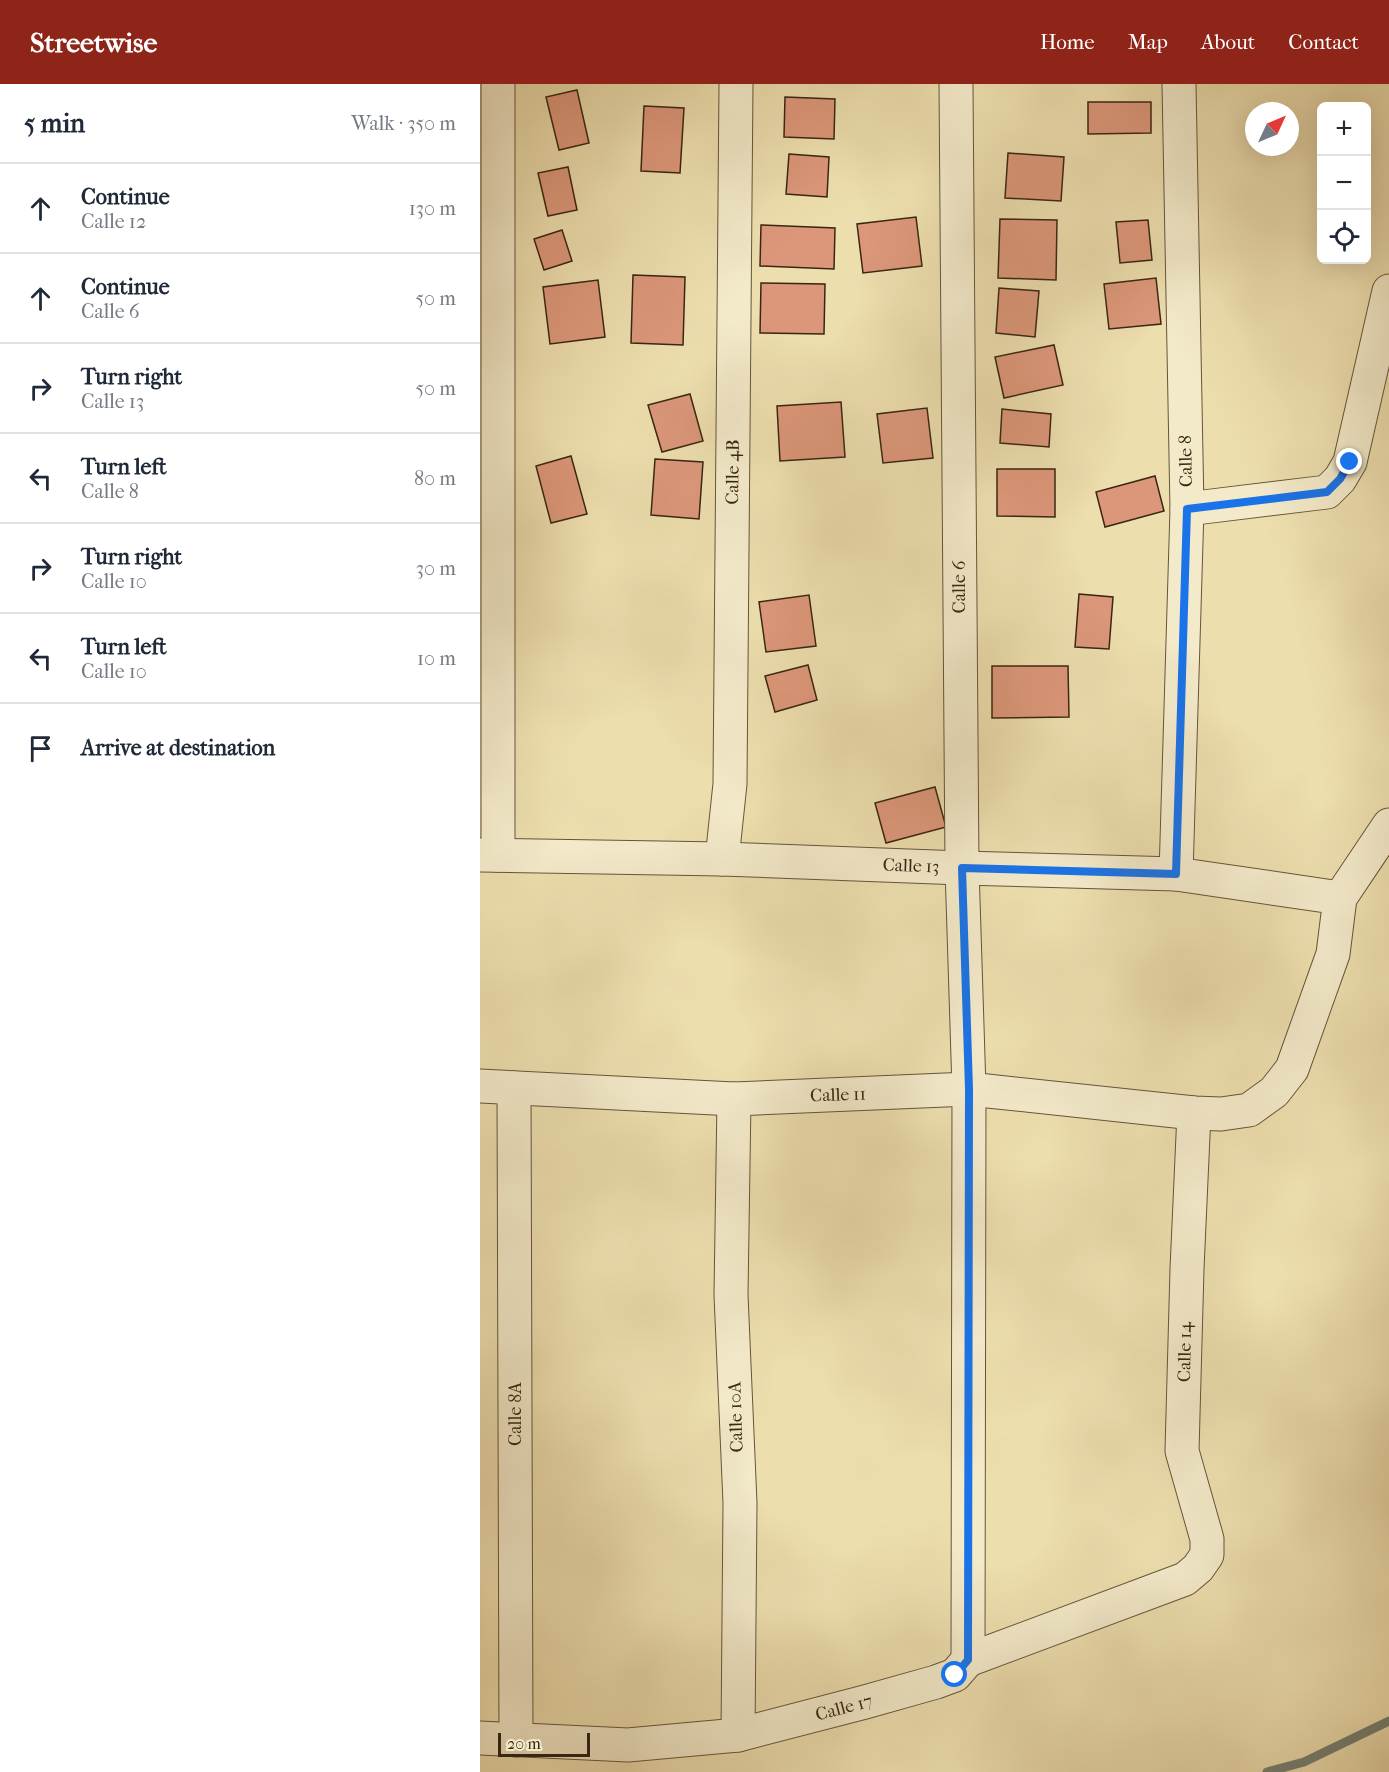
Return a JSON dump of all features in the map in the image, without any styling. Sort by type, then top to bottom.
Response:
[{"type":"street","points":[[489,855],[498,84]]},
{"type":"street","name":"Calle 4B","points":[[722,859],[730,784],[736,84]]},
{"type":"street","name":"Calle 6","points":[[956,84],[962,868],[969,1089],[968,1660]]},
{"type":"street","name":"Calle 8","points":[[1176,874],[1187,509],[1179,84]]},
{"type":"street","points":[[1187,509],[1327,492],[1340,479],[1350,462],[1389,291]]},
{"type":"street","points":[[1340,898],[1389,825]]},
{"type":"street","name":"Calle 13","points":[[489,855],[722,859],[1176,874],[1340,898]]},
{"type":"street","name":"Calle 11","points":[[480,1086],[734,1099],[969,1089],[1194,1113],[1221,1114],[1249,1110],[1274,1092],[1292,1069],[1333,954],[1340,898]]},
{"type":"street","name":"Calle 8A","points":[[514,1088],[516,1740]]},
{"type":"street","name":"Calle 10A","points":[[734,1099],[731,1295],[740,1503],[738,1735]]},
{"type":"street","name":"Calle 14","points":[[1185,1579],[1198,1568],[1207,1555],[1204,1526],[1182,1451],[1194,1113]]},
{"type":"street","name":"Calle 17","points":[[480,1738],[628,1745],[738,1735],[936,1682],[955,1675],[968,1660],[1185,1579]]},
{"type":"building","points":[[577,90],[589,143],[559,150],[546,97]]},
{"type":"building","points":[[785,97],[835,99],[834,139],[784,137]]},
{"type":"building","points":[[1088,102],[1151,102],[1151,133],[1088,134]]},
{"type":"building","points":[[644,106],[684,108],[680,173],[641,171]]},
{"type":"building","points":[[1008,153],[1064,157],[1061,201],[1005,198]]},
{"type":"building","points":[[789,154],[829,157],[827,197],[786,194]]},
{"type":"building","points":[[568,167],[577,210],[548,216],[538,173]]},
{"type":"building","points":[[916,217],[922,266],[863,273],[857,224]]},
{"type":"building","points":[[1000,219],[1057,220],[1056,280],[998,278]]},
{"type":"building","points":[[1148,220],[1152,260],[1120,263],[1116,222]]},
{"type":"building","points":[[761,225],[835,228],[834,269],[760,266]]},
{"type":"building","points":[[562,230],[572,261],[544,270],[534,239]]},
{"type":"building","points":[[633,275],[685,277],[683,345],[631,343]]},
{"type":"building","points":[[1156,278],[1161,324],[1109,329],[1104,284]]},
{"type":"building","points":[[598,280],[605,337],[550,344],[543,287]]},
{"type":"building","points":[[761,283],[825,284],[824,334],[760,333]]},
{"type":"building","points":[[999,288],[1039,291],[1035,337],[996,333]]},
{"type":"building","points":[[1054,345],[1063,385],[1004,398],[995,357]]},
{"type":"building","points":[[690,394],[703,441],[662,452],[648,405]]},
{"type":"building","points":[[841,402],[845,457],[780,461],[777,406]]},
{"type":"building","points":[[927,408],[933,458],[883,463],[877,414]]},
{"type":"building","points":[[1002,409],[1051,414],[1049,447],[1000,443]]},
{"type":"building","points":[[571,456],[587,514],[551,523],[536,466]]},
{"type":"building","points":[[655,459],[703,462],[699,519],[651,515]]},
{"type":"building","points":[[997,469],[1055,469],[1055,517],[997,516]]},
{"type":"building","points":[[1155,476],[1164,511],[1105,527],[1096,492]]},
{"type":"building","points":[[1079,594],[1113,597],[1109,649],[1075,647]]},
{"type":"building","points":[[809,595],[816,646],[766,652],[759,602]]},
{"type":"building","points":[[808,665],[817,700],[775,712],[765,676]]},
{"type":"building","points":[[992,666],[1068,666],[1069,717],[992,718]]},
{"type":"building","points":[[935,787],[946,827],[886,843],[875,803]]},
{"type":"waterway","points":[[1267,1772],[1304,1762],[1389,1721]]},
{"type":"route","points":[[955,1675],[968,1660],[969,1089],[962,868],[1176,874],[1187,509],[1327,492],[1340,479],[1350,462]]}]
